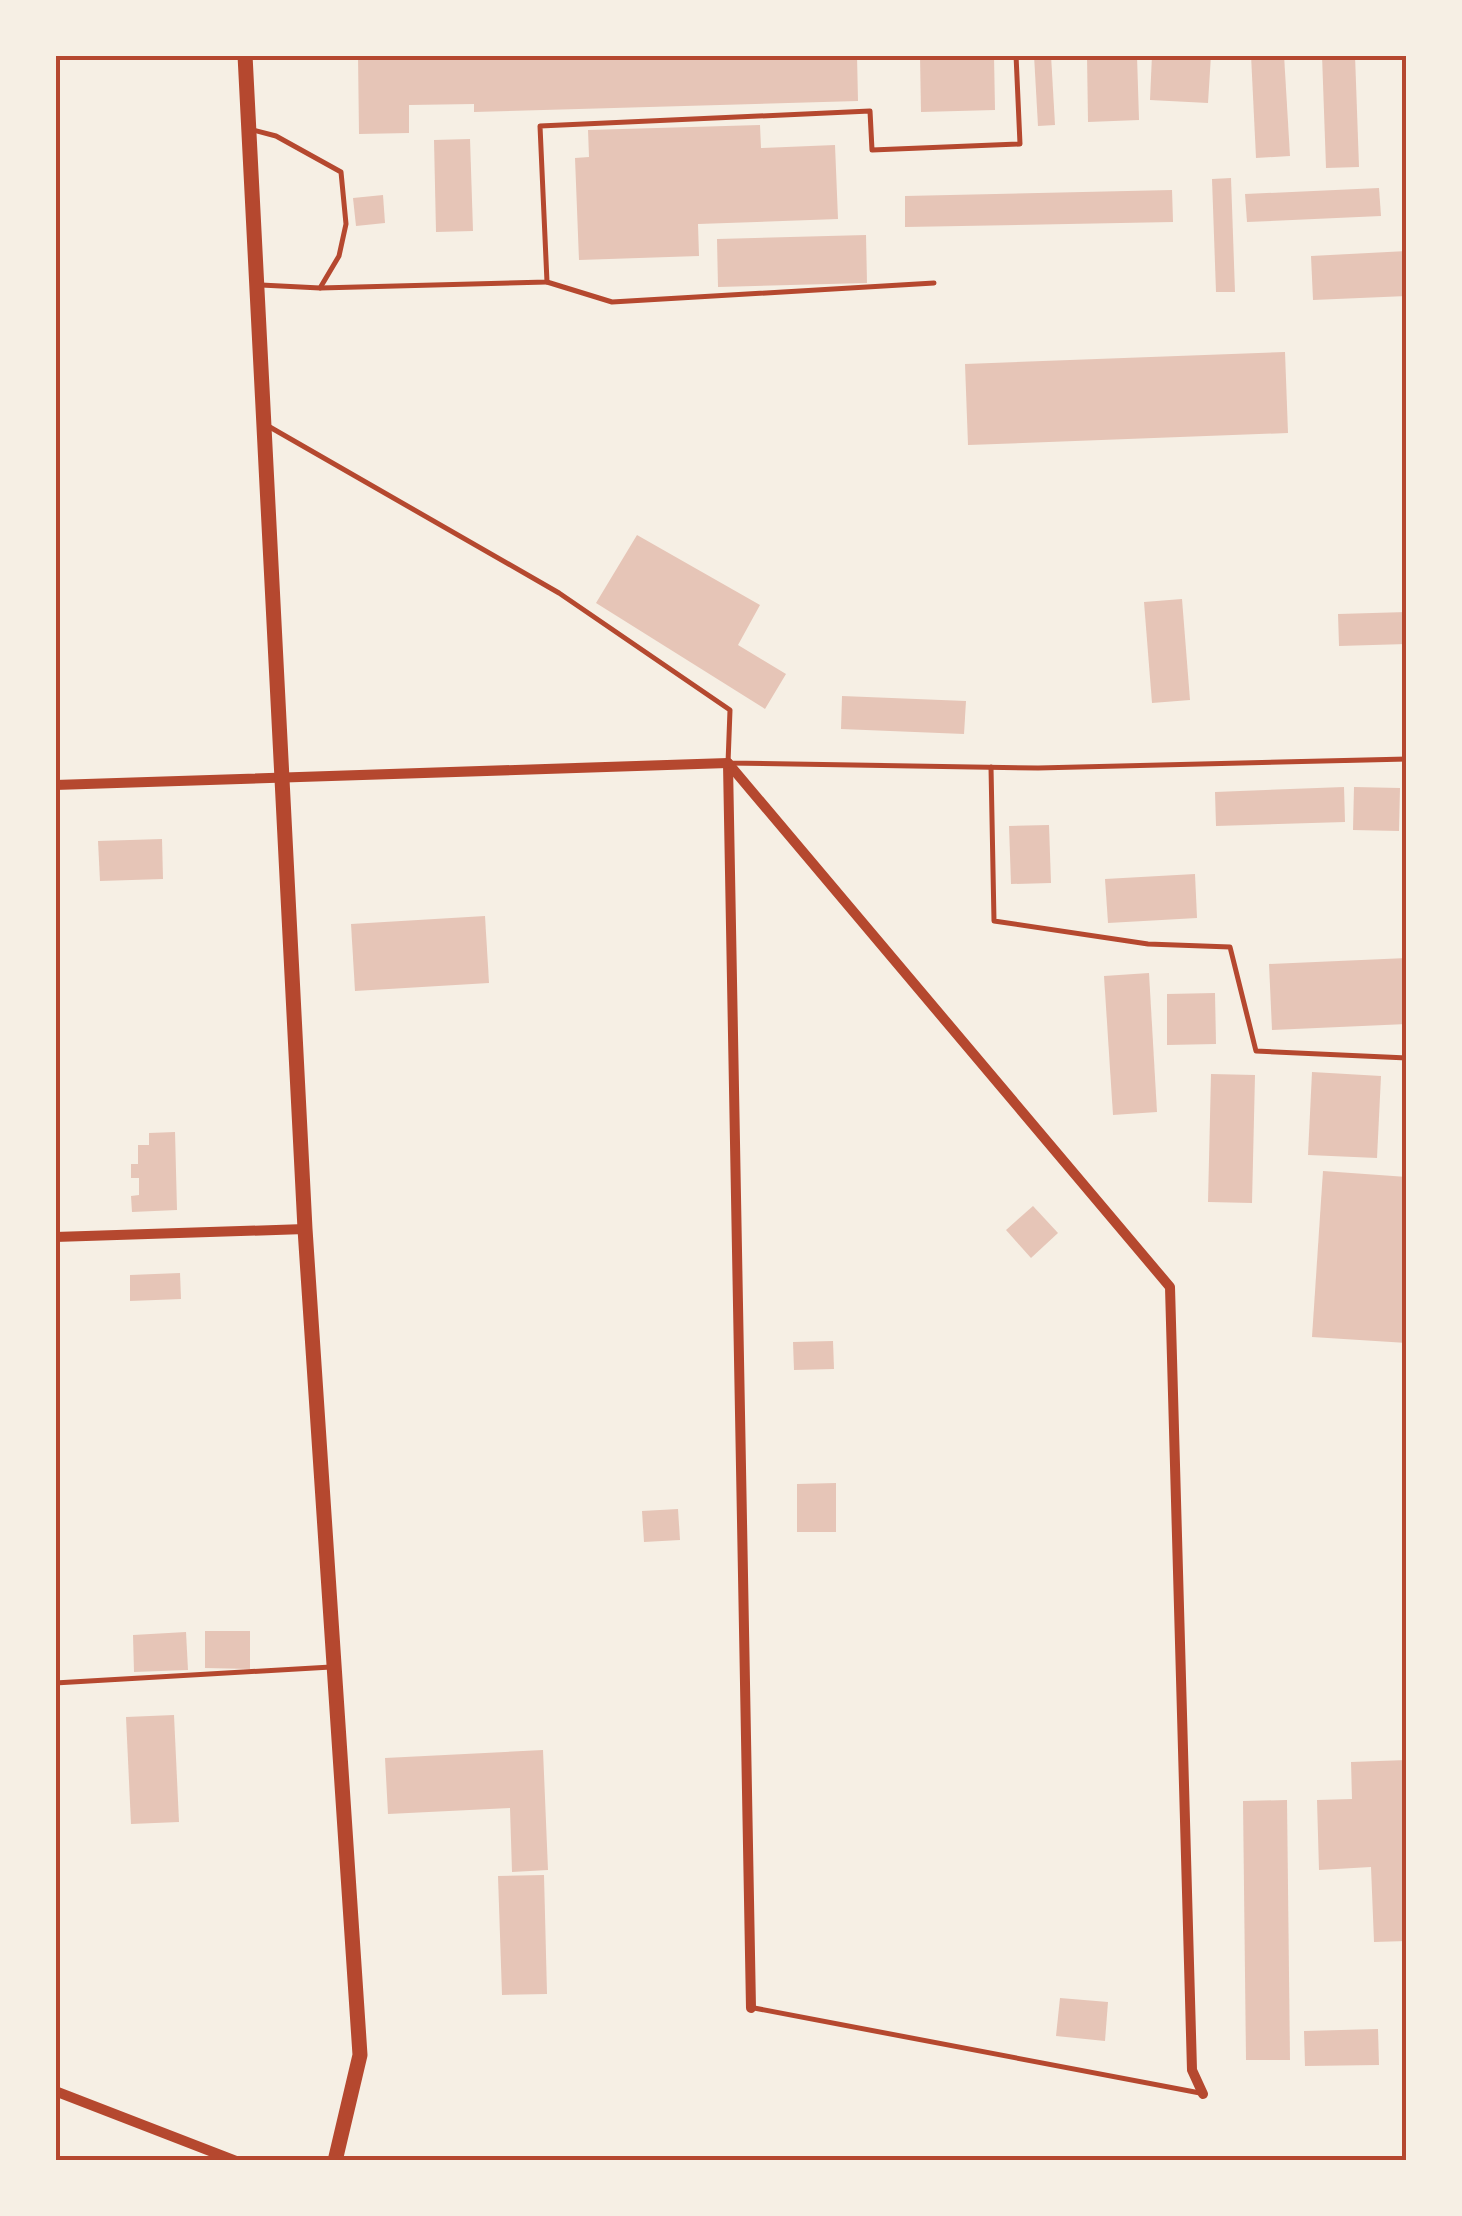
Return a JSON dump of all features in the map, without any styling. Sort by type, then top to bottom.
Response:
[{"type":"main road","points":[[245,55],[306,1229],[360,2056],[335,2161]]},
{"type":"street","points":[[55,785],[728,763]]},
{"type":"street","points":[[728,763],[1170,1287],[1192,2070],[1203,2094]]},
{"type":"street","points":[[728,763],[751,2008]]},
{"type":"street","points":[[55,1238],[306,1229]]},
{"type":"street","points":[[55,2092],[236,2161]]},
{"type":"lane","points":[[548,282],[540,126],[870,110],[872,150],[1020,144],[1016,55]]},
{"type":"lane","points":[[250,129],[276,136],[340,172],[346,224],[340,256],[320,288]]},
{"type":"lane","points":[[258,285],[320,288],[548,282],[612,302],[934,283]]},
{"type":"lane","points":[[266,425],[560,593],[730,710],[728,763],[991,767],[1407,758]]},
{"type":"lane","points":[[991,767],[994,921],[1148,944],[1230,947],[1256,1051],[1407,1058]]},
{"type":"lane","points":[[55,1683],[334,1667]]},
{"type":"lane","points":[[751,2008],[1203,2094]]},
{"type":"building","points":[[358,55],[857,55],[858,101],[474,112],[474,104],[409,105],[409,133],[359,134]]},
{"type":"building","points":[[920,55],[994,55],[995,110],[921,112]]},
{"type":"building","points":[[1034,55],[1051,55],[1055,125],[1038,126]]},
{"type":"building","points":[[1087,55],[1137,55],[1139,120],[1088,122]]},
{"type":"building","points":[[1152,55],[1211,55],[1208,103],[1150,100]]},
{"type":"building","points":[[1251,55],[1284,55],[1290,156],[1256,158]]},
{"type":"building","points":[[1322,55],[1355,55],[1359,167],[1326,168]]},
{"type":"building","points":[[760,125],[761,148],[835,145],[838,219],[698,224],[699,256],[579,260],[575,158],[589,157],[588,130]]},
{"type":"building","points":[[470,139],[473,231],[436,232],[434,140]]},
{"type":"building","points":[[1231,178],[1235,292],[1216,292],[1212,179]]},
{"type":"building","points":[[1379,188],[1381,216],[1247,222],[1245,194]]},
{"type":"building","points":[[1172,190],[1173,222],[905,227],[905,196]]},
{"type":"building","points":[[383,195],[385,223],[356,226],[353,198]]},
{"type":"building","points":[[866,235],[867,283],[718,287],[717,239]]},
{"type":"building","points":[[1407,251],[1407,296],[1313,300],[1311,256]]},
{"type":"building","points":[[1285,352],[1288,433],[968,445],[965,364]]},
{"type":"building","points":[[637,535],[760,605],[738,645],[786,674],[765,709],[596,603]]},
{"type":"building","points":[[1182,599],[1190,700],[1152,703],[1144,602]]},
{"type":"building","points":[[1407,612],[1407,644],[1339,646],[1338,614]]},
{"type":"building","points":[[842,696],[966,701],[964,734],[841,729]]},
{"type":"building","points":[[1344,787],[1345,822],[1216,826],[1215,792]]},
{"type":"building","points":[[1354,787],[1400,788],[1399,831],[1353,830]]},
{"type":"building","points":[[1049,825],[1051,883],[1011,884],[1009,826]]},
{"type":"building","points":[[162,839],[163,879],[100,881],[98,841]]},
{"type":"building","points":[[1195,874],[1197,918],[1108,923],[1105,879]]},
{"type":"building","points":[[485,916],[489,983],[355,991],[351,924]]},
{"type":"building","points":[[1407,958],[1407,1024],[1272,1030],[1269,964]]},
{"type":"building","points":[[1149,973],[1157,1112],[1113,1115],[1104,976]]},
{"type":"building","points":[[1215,993],[1216,1044],[1167,1045],[1167,994]]},
{"type":"building","points":[[1312,1072],[1381,1076],[1377,1158],[1308,1155]]},
{"type":"building","points":[[1211,1074],[1255,1075],[1252,1203],[1208,1202]]},
{"type":"building","points":[[175,1132],[177,1210],[132,1212],[131,1196],[139,1195],[139,1178],[131,1178],[131,1164],[138,1164],[138,1145],[149,1145],[149,1133]]},
{"type":"building","points":[[1323,1171],[1407,1177],[1407,1343],[1312,1337]]},
{"type":"building","points":[[1033,1206],[1058,1233],[1031,1258],[1006,1230]]},
{"type":"building","points":[[180,1273],[181,1299],[130,1301],[130,1275]]},
{"type":"building","points":[[833,1341],[834,1369],[794,1370],[793,1342]]},
{"type":"building","points":[[836,1483],[836,1532],[797,1532],[797,1484]]},
{"type":"building","points":[[678,1509],[680,1540],[644,1542],[642,1511]]},
{"type":"building","points":[[205,1631],[250,1631],[250,1669],[205,1668]]},
{"type":"building","points":[[186,1632],[188,1670],[134,1672],[133,1635]]},
{"type":"building","points":[[174,1715],[179,1822],[131,1824],[126,1717]]},
{"type":"building","points":[[543,1750],[548,1870],[512,1872],[510,1808],[388,1814],[385,1758]]},
{"type":"building","points":[[1407,1760],[1407,1941],[1374,1942],[1371,1867],[1319,1870],[1317,1800],[1352,1799],[1351,1762]]},
{"type":"building","points":[[1287,1800],[1290,2060],[1246,2060],[1243,1801]]},
{"type":"building","points":[[544,1875],[547,1994],[502,1995],[498,1876]]},
{"type":"building","points":[[1060,1998],[1108,2002],[1105,2041],[1056,2036]]},
{"type":"building","points":[[1378,2029],[1379,2065],[1305,2066],[1304,2031]]}]
